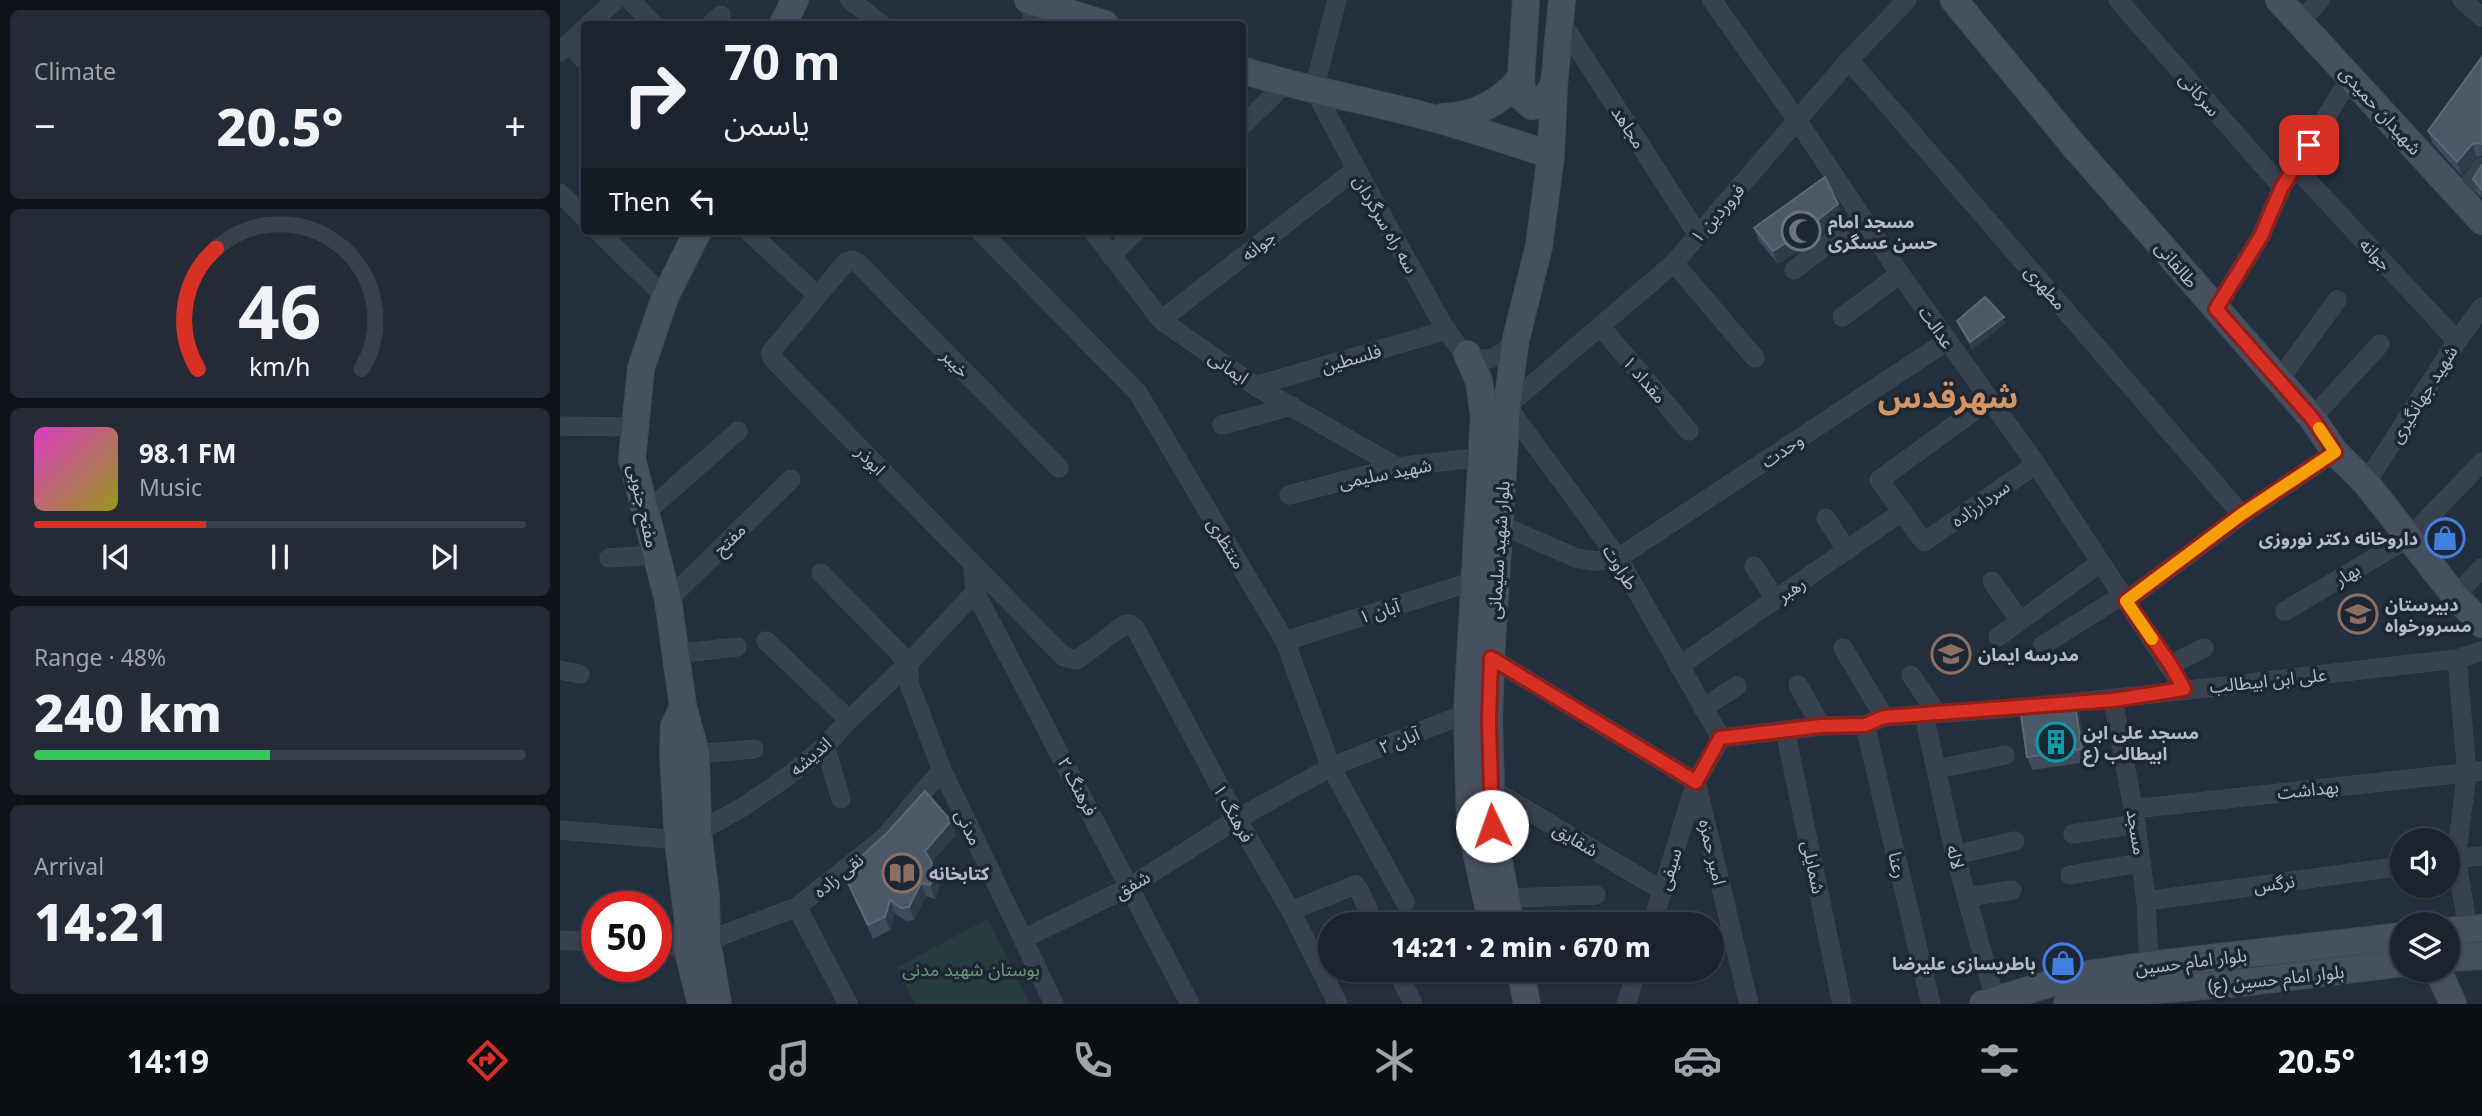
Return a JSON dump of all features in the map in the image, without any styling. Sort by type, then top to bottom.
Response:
[{"type":"street","points":[[592,21],[616,0]]},
{"type":"street","points":[[630,0],[650,21]]},
{"type":"street","points":[[784,21],[794,0]]},
{"type":"street","points":[[850,0],[877,21]]},
{"type":"street","points":[[1314,89],[1337,0]]},
{"type":"street","points":[[1526,0],[1522,97],[1532,106],[1541,104],[1554,85]]},
{"type":"street","name":"عدالت","points":[[1712,0],[1797,120],[1900,274],[2036,464],[2184,689]]},
{"type":"street","name":"فروردین ۱","points":[[1507,406],[1674,263],[1849,60],[1907,0]]},
{"type":"street","name":"طالقانی","points":[[1954,0],[2075,147],[2312,418],[2335,452],[2366,483],[2455,596],[2482,624]]},
{"type":"street","name":"سرکانی","points":[[2118,0],[2282,187]]},
{"type":"street","name":"شهیدان حمیدی","points":[[2278,0],[2419,144],[2482,221]]},
{"type":"street","points":[[2300,22],[2320,0]]},
{"type":"street","points":[[2462,0],[2482,17]]},
{"type":"street","points":[[1031,9],[1090,21]]},
{"type":"street","points":[[1467,354],[1484,359],[1497,358],[1515,344],[1539,246],[1551,155],[1561,10]]},
{"type":"street","name":"مجاهد","points":[[1561,10],[1698,235]]},
{"type":"street","points":[[581,32],[564,47],[581,58]]},
{"type":"street","name":"مطهری","points":[[1849,60],[2242,514]]},
{"type":"street","points":[[1246,70],[1286,84],[1430,117],[1551,155]]},
{"type":"street","points":[[2216,309],[2261,236],[2282,187],[2351,77]]},
{"type":"street","points":[[1430,117],[1463,117],[1485,108],[1509,92],[1521,78]]},
{"type":"street","points":[[1246,123],[1286,84]]},
{"type":"street","name":"سه راه سرگردان","points":[[1314,89],[1355,170],[1447,330],[1467,354]]},
{"type":"street","name":"جوانه","points":[[2294,167],[2457,341]]},
{"type":"street","points":[[2461,196],[2482,167]]},
{"type":"street","name":"جوانه","points":[[1161,320],[1355,170]]},
{"type":"street","points":[[560,193],[581,214]]},
{"type":"street","points":[[1794,270],[1861,218]]},
{"type":"street","points":[[602,235],[664,297]]},
{"type":"street","name":"مفتح جنوبی","points":[[688,836],[696,754],[683,706],[667,600],[632,459],[641,368],[664,297],[696,235]]},
{"type":"street","points":[[752,235],[817,295]]},
{"type":"street","name":"منتظری","points":[[983,235],[1138,393],[1285,641],[1331,766],[1405,902]]},
{"type":"street","name":"ایمانی","points":[[1096,235],[1161,320],[1255,386],[1397,467]]},
{"type":"street","points":[[1111,256],[1132,235]]},
{"type":"street","name":"خیبر","points":[[817,295],[846,262],[858,262],[1059,468]]},
{"type":"street","points":[[1674,263],[1755,358]]},
{"type":"street","points":[[1842,317],[1900,274]]},
{"type":"street","name":"ابوذر","points":[[817,295],[771,352],[772,358],[1064,657],[1077,660],[1129,624]]},
{"type":"street","points":[[2279,380],[2337,300]]},
{"type":"street","name":"شهید جهانگیری","points":[[2366,483],[2457,341],[2482,307]]},
{"type":"street","name":"مقداد ۱","points":[[1600,326],[1689,431]]},
{"type":"street","name":"فلسطین","points":[[1255,386],[1447,330]]},
{"type":"street","name":"وحدت","points":[[1618,558],[1947,341]]},
{"type":"street","name":"بلوار شهید سلیمانی","points":[[1509,912],[1492,826],[1491,658],[1507,406],[1515,344]]},
{"type":"street","points":[[2312,418],[2380,344]]},
{"type":"street","name":"بلوار شهید سلیمانی","points":[[1467,354],[1479,381],[1484,416],[1467,713],[1470,824],[1489,912]]},
{"type":"street","points":[[1903,511],[1878,480],[1989,400]]},
{"type":"street","points":[[1222,425],[1292,406]]},
{"type":"street","name":"طراوت","points":[[1507,406],[1618,558],[1720,738]]},
{"type":"street","points":[[560,426],[635,427]]},
{"type":"street","points":[[645,514],[738,432]]},
{"type":"street","points":[[2043,645],[2124,598],[2335,452]]},
{"type":"street","name":"شهید سلیمی","points":[[1289,495],[1397,467],[1483,457]]},
{"type":"street","name":"بهار","points":[[2285,611],[2410,537],[2482,462]]},
{"type":"street","name":"سردارزاده","points":[[1903,511],[1924,542],[2036,464]]},
{"type":"street","name":"مفتح","points":[[667,600],[791,479]]},
{"type":"street","name":"رهبر","points":[[1679,666],[1903,511]]},
{"type":"street","points":[[1826,518],[1847,551]]},
{"type":"street","points":[[1499,524],[1576,558],[1597,561],[1618,558]]},
{"type":"street","points":[[609,558],[655,555]]},
{"type":"street","points":[[1998,636],[2101,563]]},
{"type":"street","name":"فرهنگ ۲","points":[[973,566],[975,592],[1190,1004]]},
{"type":"street","points":[[1754,566],[1775,600]]},
{"type":"street","points":[[2455,596],[2482,568]]},
{"type":"street","points":[[821,573],[909,663]]},
{"type":"street","points":[[1992,581],[2020,621]]},
{"type":"street","name":"آبان ۱","points":[[1285,641],[1474,582]]},
{"type":"street","name":"اندیشه","points":[[688,836],[743,807],[791,774],[825,746],[849,719],[909,663],[975,592]]},
{"type":"street","name":"فرهنگ ۱","points":[[1129,624],[1135,628],[1338,1004]]},
{"type":"street","points":[[766,641],[849,719]]},
{"type":"street","points":[[675,654],[737,647]]},
{"type":"street","points":[[1843,648],[1884,717]]},
{"type":"street","points":[[2170,664],[2204,648]]},
{"type":"street","name":"علی ابن ابیطالب","points":[[1720,738],[1821,726],[1865,725],[1884,717],[2113,700],[2184,689],[2457,659],[2482,651]]},
{"type":"street","points":[[1491,658],[1696,782]]},
{"type":"street","points":[[2457,659],[2475,771],[2460,828]]},
{"type":"street","name":"مدنی","points":[[909,663],[909,684],[942,771],[1054,1004]]},
{"type":"street","points":[[560,670],[580,674]]},
{"type":"street","points":[[1911,675],[1930,713]]},
{"type":"street","points":[[1798,685],[1821,726]]},
{"type":"street","points":[[1703,708],[1737,686]]},
{"type":"street","name":"مسجد","points":[[2113,700],[2135,816],[2146,901],[2148,987]]},
{"type":"street","name":"مفتح جنوبی","points":[[683,706],[674,726],[673,753],[688,836],[706,897],[697,944],[701,1004]]},
{"type":"street","name":"آبان ۲","points":[[1237,819],[1331,766],[1467,713]]},
{"type":"street","name":"لاله","points":[[1930,713],[1937,769],[1989,1001]]},
{"type":"street","name":"رعنا","points":[[1865,725],[1931,1004]]},
{"type":"street","name":"شمایلی","points":[[1785,730],[1842,1004]]},
{"type":"street","name":"سیفی","points":[[1656,912],[1696,782],[1720,738]]},
{"type":"street","points":[[825,746],[841,799]]},
{"type":"street","points":[[696,754],[754,749]]},
{"type":"street","points":[[1937,769],[2005,755]]},
{"type":"street","name":"نقی زاده","points":[[697,944],[797,907],[884,838],[942,771]]},
{"type":"street","name":"بهداشت","points":[[2073,834],[2135,816],[2475,771]]},
{"type":"street","name":"امیر حمزه","points":[[1696,782],[1749,1004]]},
{"type":"street","name":"شقایق","points":[[1490,788],[1663,891]]},
{"type":"street","name":"شفق","points":[[1023,939],[1130,886],[1237,819]]},
{"type":"street","points":[[560,830],[688,836]]},
{"type":"street","points":[[1955,856],[2015,841]]},
{"type":"street","points":[[2460,858],[2482,856]]},
{"type":"street","points":[[2070,875],[2141,863]]},
{"type":"street","name":"نرگس","points":[[2146,901],[2390,868]]},
{"type":"street","points":[[1290,911],[1354,885],[1369,912]]},
{"type":"street","points":[[1967,897],[2012,890]]},
{"type":"street","points":[[1506,898],[1596,895]]},
{"type":"street","points":[[2460,898],[2466,929]]},
{"type":"street","points":[[797,907],[848,1004]]},
{"type":"street","name":"بلوار امام حسین","points":[[1989,1001],[2075,976],[2148,987],[2390,939]]},
{"type":"street","points":[[560,940],[581,941]]},
{"type":"street","points":[[672,945],[697,944]]},
{"type":"street","name":"مفتح جنوبی","points":[[697,944],[718,1004]]},
{"type":"street","points":[[2460,957],[2482,956]]},
{"type":"street","name":"بلوار امام حسین (ع)","points":[[2067,1004],[2148,987],[2249,982],[2390,965]]},
{"type":"street","points":[[1403,982],[1413,1004]]},
{"type":"street","points":[[1504,982],[1509,1004]]},
{"type":"street","points":[[1522,982],[1527,1004]]},
{"type":"street","points":[[1626,1004],[1633,982]]},
{"type":"street","points":[[2443,982],[2453,1004]]},
{"type":"green space","name":"بوستان شهید مدنی","points":[[988,919],[1030,1004],[915,1004],[897,967]]},
{"type":"building","points":[[2482,57],[2482,144],[2472,144],[2457,162],[2428,131]]},
{"type":"building","points":[[2482,165],[2482,190],[2473,179]]},
{"type":"building","points":[[1825,177],[1838,204],[1773,251],[1754,228]]},
{"type":"building","points":[[1985,297],[2004,317],[1970,342],[1957,321]]},
{"type":"building","points":[[2446,518],[2457,532],[2440,546],[2429,531]]},
{"type":"building","name":"مسجد علی ابن ابیطالب (ع","points":[[2074,700],[2082,749],[2027,757],[2020,708]]},
{"type":"building","name":"کتابخانه","points":[[925,791],[951,821],[925,851],[932,863],[931,867],[936,871],[930,885],[921,883],[909,907],[901,908],[890,900],[885,917],[868,925],[848,883],[866,864],[862,856]]},
{"type":"slow traffic","points":[[2152,639],[2126,601],[2242,514],[2335,452],[2319,428]]},
{"type":"place","name":"مسجد امام حسن عسگری","points":[[1801,231]]},
{"type":"place","name":"داروخانه دکتر نوروزی","points":[[2445,538]]},
{"type":"place","name":"دبیرستان مسرورخواه","points":[[2358,614]]},
{"type":"place","name":"مدرسه ایمان","points":[[1951,654]]},
{"type":"place","name":"مسجد علی ابن ابیطالب (ع","points":[[2056,742]]},
{"type":"place","name":"کتابخانه","points":[[902,873]]},
{"type":"place","name":"باطریسازی علیرضا","points":[[2063,963]]},
{"type":"district","name":"شهرقدس","points":[[1948,395]]},
{"type":"route","points":[[1492,826],[1489,720],[1491,658],[1696,782],[1720,738],[1821,726],[1865,725],[1884,717],[2113,700],[2184,689],[2126,601],[2242,514],[2335,452],[2312,418],[2216,309],[2261,236],[2282,187],[2309,145]]}]
